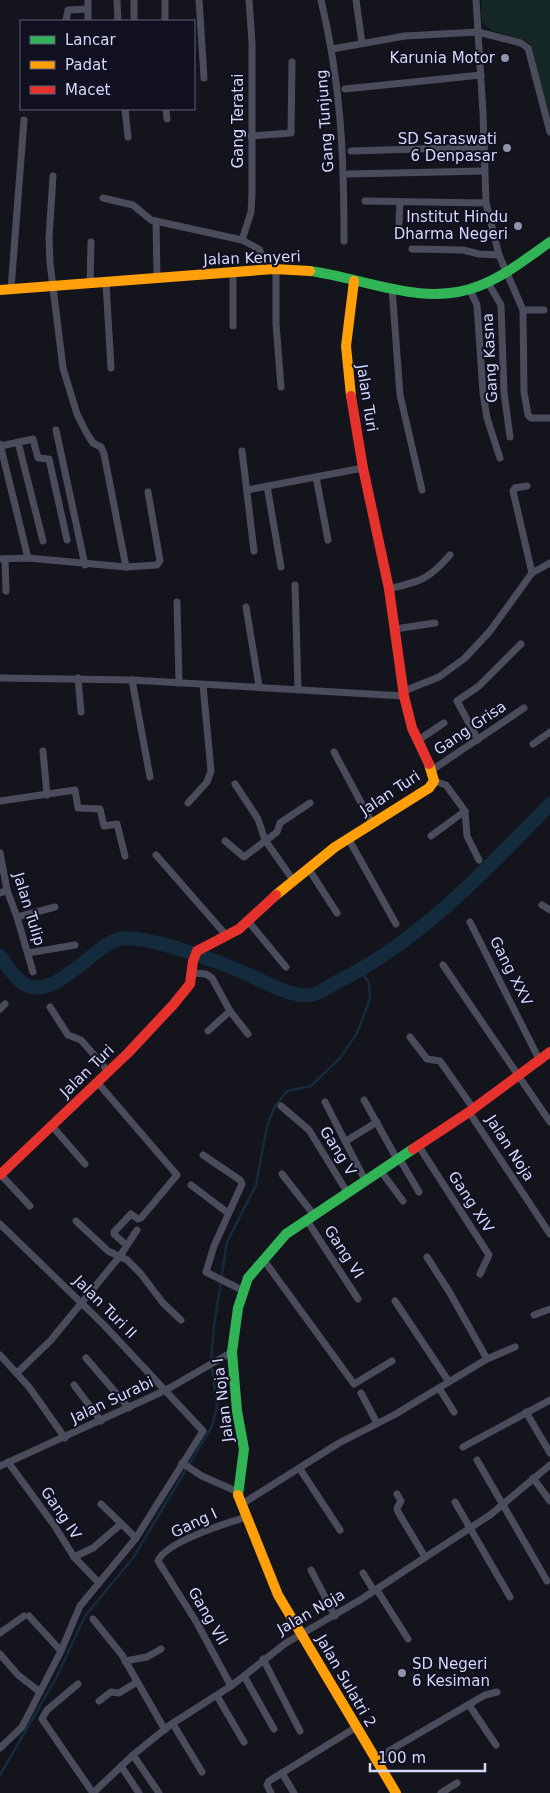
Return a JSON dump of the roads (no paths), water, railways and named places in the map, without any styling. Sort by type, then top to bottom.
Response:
[{"type":"street","points":[[88,0],[88,20]]},
{"type":"street","points":[[117,0],[118,20]]},
{"type":"street","points":[[134,0],[134,20]]},
{"type":"street","points":[[165,0],[165,20]]},
{"type":"street","points":[[200,0],[204,78]]},
{"type":"street","name":"Gang Teratai","points":[[242,240],[251,212],[252,42],[248,0]]},
{"type":"street","name":"Gang Tunjung","points":[[321,0],[337,75],[344,152],[344,240]]},
{"type":"street","points":[[356,0],[362,43]]},
{"type":"street","points":[[476,0],[486,204],[499,255],[523,310],[524,392],[528,416],[531,418],[550,418]]},
{"type":"street","points":[[66,20],[68,10],[88,9]]},
{"type":"street","points":[[332,49],[405,36],[478,32],[521,43],[528,48],[550,132]]},
{"type":"street","points":[[251,136],[291,132],[292,62]]},
{"type":"street","points":[[345,89],[480,75]]},
{"type":"street","points":[[125,110],[128,137]]},
{"type":"street","points":[[166,110],[166,119]]},
{"type":"street","points":[[11,289],[24,120]]},
{"type":"street","points":[[351,151],[484,147]]},
{"type":"street","points":[[349,174],[484,171]]},
{"type":"street","points":[[53,176],[49,238],[63,368],[81,423],[93,442],[101,446],[104,454],[126,567]]},
{"type":"street","points":[[103,198],[132,205],[145,217],[156,221],[242,240],[261,252],[258,270]]},
{"type":"street","points":[[366,201],[486,204]]},
{"type":"street","points":[[399,223],[400,202]]},
{"type":"street","points":[[156,221],[157,278]]},
{"type":"street","points":[[90,284],[91,242]]},
{"type":"street","name":"Jalan Kenyeri","points":[[0,290],[276,269],[315,272],[392,288],[437,293],[470,290],[487,282],[550,242]]},
{"type":"street","points":[[412,249],[463,250],[479,254],[499,255]]},
{"type":"street","points":[[276,269],[281,387]]},
{"type":"street","points":[[233,272],[233,326]]},
{"type":"street","name":"Jalan Turi","points":[[1,1171],[52,1126],[128,1053],[188,988],[194,955],[200,948],[248,921],[293,880],[348,838],[429,788],[433,776],[417,741],[404,693],[389,589],[363,468],[346,362],[354,281]]},
{"type":"street","name":"Gang Kasna","points":[[487,282],[501,305],[504,392],[510,437]]},
{"type":"street","points":[[106,283],[110,368]]},
{"type":"street","points":[[392,288],[400,395],[422,490]]},
{"type":"street","points":[[470,290],[477,305],[487,418],[500,458]]},
{"type":"street","points":[[523,310],[544,310]]},
{"type":"street","points":[[56,430],[85,565]]},
{"type":"street","points":[[28,558],[0,445],[33,439],[38,458],[50,461],[67,540]]},
{"type":"street","points":[[18,442],[43,541]]},
{"type":"street","points":[[242,451],[254,551]]},
{"type":"street","points":[[247,490],[363,468]]},
{"type":"street","points":[[316,476],[328,540]]},
{"type":"street","points":[[267,486],[280,567]]},
{"type":"street","points":[[527,486],[515,488],[513,491],[532,573]]},
{"type":"street","points":[[6,591],[3,559],[28,558],[85,565],[126,567],[155,566],[160,561],[148,492]]},
{"type":"street","points":[[389,589],[423,580],[436,571],[450,555]]},
{"type":"street","points":[[0,678],[132,680],[203,685],[404,693],[439,677],[465,658],[490,631],[532,573],[550,563]]},
{"type":"street","points":[[295,585],[298,688]]},
{"type":"street","points":[[177,602],[179,683]]},
{"type":"street","points":[[246,607],[259,686]]},
{"type":"street","points":[[396,629],[435,623]]},
{"type":"street","points":[[478,740],[458,701],[479,686],[521,644]]},
{"type":"street","points":[[78,678],[81,712]]},
{"type":"street","points":[[132,680],[150,777]]},
{"type":"street","points":[[188,803],[208,782],[211,771],[203,685]]},
{"type":"street","name":"Gang Grisa","points":[[433,776],[478,740],[524,708]]},
{"type":"street","points":[[417,741],[444,723]]},
{"type":"street","points":[[533,744],[550,732]]},
{"type":"street","points":[[43,751],[47,795]]},
{"type":"street","points":[[334,752],[372,823]]},
{"type":"street","points":[[433,776],[446,785],[465,811],[467,836],[479,860]]},
{"type":"street","points":[[234,784],[258,819],[265,840],[293,880]]},
{"type":"street","points":[[0,801],[75,790],[78,808],[100,809],[104,826],[117,824],[125,856]]},
{"type":"street","points":[[225,841],[244,857],[276,832],[280,823],[310,803]]},
{"type":"street","points":[[431,836],[465,811]]},
{"type":"street","points":[[348,838],[396,924]]},
{"type":"street","name":"Jalan Tulip","points":[[0,853],[3,892],[17,916],[33,972]]},
{"type":"street","points":[[156,855],[226,935]]},
{"type":"street","points":[[308,868],[337,913]]},
{"type":"street","points":[[542,905],[550,910]]},
{"type":"street","points":[[17,916],[56,907]]},
{"type":"street","points":[[248,921],[286,967]]},
{"type":"street","name":"Gang XXV","points":[[470,922],[539,1059]]},
{"type":"street","points":[[28,953],[75,945]]},
{"type":"street","points":[[443,965],[480,1017],[516,1075],[550,1122]]},
{"type":"street","points":[[192,969],[212,978],[230,1011],[248,1034]]},
{"type":"street","points":[[50,1007],[68,1034],[81,1040],[108,1071]]},
{"type":"street","points":[[208,1031],[230,1011]]},
{"type":"street","points":[[410,1037],[427,1059],[437,1059],[445,1066],[471,1110]]},
{"type":"street","name":"Jalan Noja","points":[[550,1052],[516,1075],[471,1110],[550,1234]]},
{"type":"street","points":[[98,1082],[177,1175],[141,1218],[138,1219],[131,1214],[114,1232],[126,1244]]},
{"type":"street","points":[[364,1100],[419,1192]]},
{"type":"street","name":"Gang V","points":[[325,1102],[365,1180]]},
{"type":"street","name":"Gang V","points":[[281,1106],[309,1130],[347,1192]]},
{"type":"street","name":"Jalan Noja I","points":[[302,1634],[273,1584],[238,1492],[244,1448],[228,1354],[238,1308],[248,1278],[286,1234],[471,1110]]},
{"type":"street","points":[[346,1142],[377,1122]]},
{"type":"street","points":[[52,1126],[85,1164]]},
{"type":"street","name":"Gang XIV","points":[[418,1145],[489,1255],[480,1274]]},
{"type":"street","points":[[203,1155],[242,1182],[228,1213],[209,1274],[244,1291]]},
{"type":"street","points":[[380,1170],[402,1201]]},
{"type":"street","points":[[1,1171],[30,1206]]},
{"type":"street","name":"Gang VI","points":[[282,1174],[310,1217],[358,1299]]},
{"type":"street","points":[[190,1185],[228,1213]]},
{"type":"street","points":[[76,1221],[108,1250],[120,1256],[141,1274],[163,1303],[181,1320]]},
{"type":"street","name":"Jalan Turi II","points":[[0,1224],[82,1303],[203,1431],[183,1464]]},
{"type":"street","points":[[17,1373],[51,1340],[120,1256],[126,1244],[137,1230]]},
{"type":"street","points":[[427,1257],[450,1293],[487,1359]]},
{"type":"street","points":[[263,1259],[354,1384],[383,1369],[392,1361]]},
{"type":"street","points":[[395,1301],[449,1382]]},
{"type":"street","points":[[534,1315],[550,1309]]},
{"type":"street","points":[[242,1504],[332,1448],[377,1424],[487,1359],[515,1347]]},
{"type":"street","name":"Jalan Surabi","points":[[0,1466],[101,1422],[166,1390],[228,1354]]},
{"type":"street","points":[[0,1355],[17,1373],[65,1438]]},
{"type":"street","points":[[86,1358],[129,1408]]},
{"type":"street","points":[[74,1385],[101,1422]]},
{"type":"street","points":[[439,1388],[454,1412]]},
{"type":"street","points":[[361,1393],[377,1424]]},
{"type":"street","points":[[463,1447],[550,1400]]},
{"type":"street","points":[[526,1412],[550,1453]]},
{"type":"street","points":[[477,1460],[547,1581]]},
{"type":"street","name":"Gang IV","points":[[8,1462],[54,1525],[74,1557],[94,1548],[120,1524]]},
{"type":"street","points":[[0,1748],[22,1727],[61,1651],[78,1609],[136,1538],[183,1464],[238,1492]]},
{"type":"street","name":"Jalan Noja","points":[[93,1793],[132,1755],[173,1724],[231,1686],[262,1659],[302,1634],[336,1616],[471,1528],[504,1505],[550,1465]]},
{"type":"street","points":[[300,1469],[340,1530]]},
{"type":"street","points":[[533,1478],[550,1501]]},
{"type":"street","points":[[396,1494],[401,1501],[397,1508],[398,1512],[425,1557]]},
{"type":"street","points":[[455,1502],[510,1597]]},
{"type":"street","points":[[101,1504],[136,1538]]},
{"type":"street","name":"Gang I","points":[[158,1561],[162,1554],[189,1538],[246,1517]]},
{"type":"street","points":[[74,1557],[99,1583]]},
{"type":"street","name":"Gang VII","points":[[158,1561],[197,1623],[231,1686]]},
{"type":"street","points":[[311,1570],[336,1616]]},
{"type":"street","points":[[363,1573],[408,1639]]},
{"type":"street","points":[[0,1633],[27,1616],[61,1651]]},
{"type":"street","points":[[93,1619],[125,1661],[165,1730]]},
{"type":"street","name":"Jalan Sulatri 2","points":[[302,1634],[396,1793]]},
{"type":"street","points":[[125,1661],[150,1656],[162,1649]]},
{"type":"street","points":[[0,1654],[18,1675],[40,1692]]},
{"type":"street","points":[[262,1659],[300,1731]]},
{"type":"street","points":[[244,1676],[274,1729]]},
{"type":"street","points":[[99,1701],[111,1692],[122,1692],[136,1682]]},
{"type":"street","points":[[78,1684],[47,1710],[42,1719],[93,1793]]},
{"type":"street","points":[[375,1760],[485,1695],[497,1692]]},
{"type":"street","points":[[217,1696],[244,1742]]},
{"type":"street","points":[[469,1705],[496,1745]]},
{"type":"street","points":[[173,1724],[202,1772]]},
{"type":"street","points":[[271,1793],[267,1784],[356,1728]]},
{"type":"street","points":[[132,1755],[159,1793]]},
{"type":"street","points":[[121,1766],[139,1793]]},
{"type":"street","points":[[282,1773],[294,1793]]},
{"type":"street","points":[[441,1793],[457,1783]]},
{"type":"waterway","points":[[0,956],[21,982],[33,987],[46,986],[59,981],[109,944],[119,939],[131,938],[165,945],[204,957],[287,992],[310,995],[320,992],[367,966],[424,925],[502,854],[550,804]]},
{"type":"waterway","points":[[0,1775],[56,1678],[85,1616],[133,1558],[212,1426],[217,1407],[211,1361],[214,1326],[227,1242],[256,1185],[267,1126],[275,1106],[287,1091],[311,1086],[340,1058],[357,1033],[370,999],[369,983],[361,971]]},
{"type":"place","name":"Karunia Motor","points":[[505,58]]},
{"type":"place","name":"SD Saraswati 6 Denpasar","points":[[507,148]]},
{"type":"place","name":"Institut Hindu Dharma Negeri","points":[[518,226]]},
{"type":"place","name":"SD Negeri 6 Kesiman","points":[[402,1673]]}]
